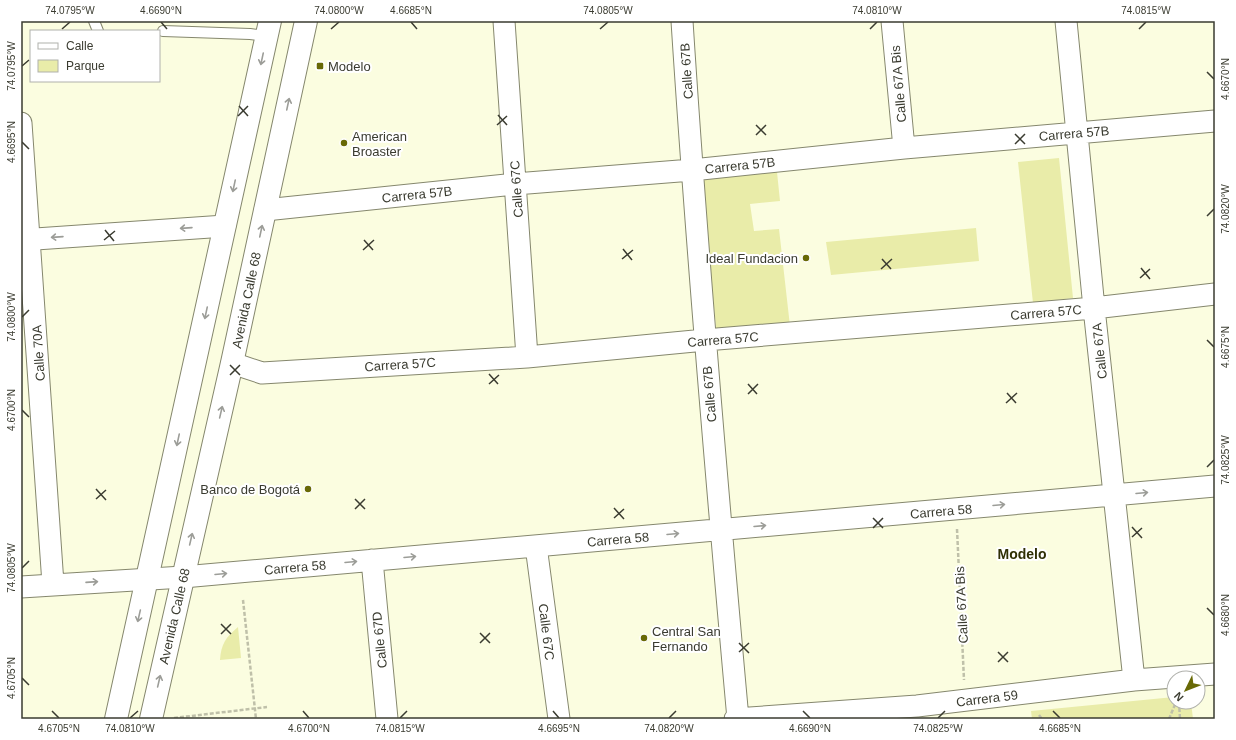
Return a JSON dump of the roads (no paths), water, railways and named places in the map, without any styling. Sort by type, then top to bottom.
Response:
[{"type":"main road","name":"Avenida Calle 68","points":[[160,718],[182,577],[232,364],[306,21]]},
{"type":"main road","points":[[116,719],[269,29]]},
{"type":"street","name":"Calle 67C","points":[[504,21],[527,357]]},
{"type":"street","name":"Calle 67B","points":[[682,21],[705,340],[737,719]]},
{"type":"street","name":"Calle 67A Bis","points":[[892,21],[904,148]]},
{"type":"street","name":"Calle 67A","points":[[1066,21],[1094,308],[1134,680]]},
{"type":"street","name":"Carrera 57B","points":[[265,210],[515,184],[692,170],[904,148],[1215,121]]},
{"type":"street","name":"Calle 70A","points":[[21,122],[25,239],[53,584]]},
{"type":"street","points":[[25,239],[225,226]]},
{"type":"street","name":"Carrera 57C","points":[[232,364],[262,373],[527,357],[705,340],[1094,308],[1215,294]]},
{"type":"street","name":"Carrera 58","points":[[21,587],[182,577],[1215,486]]},
{"type":"street","name":"Calle 67C","points":[[536,546],[559,719]]},
{"type":"street","name":"Calle 67D","points":[[372,560],[387,719]]},
{"type":"street","name":"Carrera 59","points":[[737,719],[918,712],[965,700],[1134,680],[1215,674]]},
{"type":"lane","points":[[163,31],[250,34],[269,29]]},
{"type":"place","name":"Modelo","points":[[320,66]]},
{"type":"place","name":"American Broaster","points":[[344,143]]},
{"type":"place","name":"Ideal Fundacion","points":[[806,258]]},
{"type":"place","name":"Banco de Bogotá","points":[[308,489]]},
{"type":"place","name":"Central San Fernando","points":[[644,638]]},
{"type":"district","name":"Modelo","points":[[1022,554]]}]
